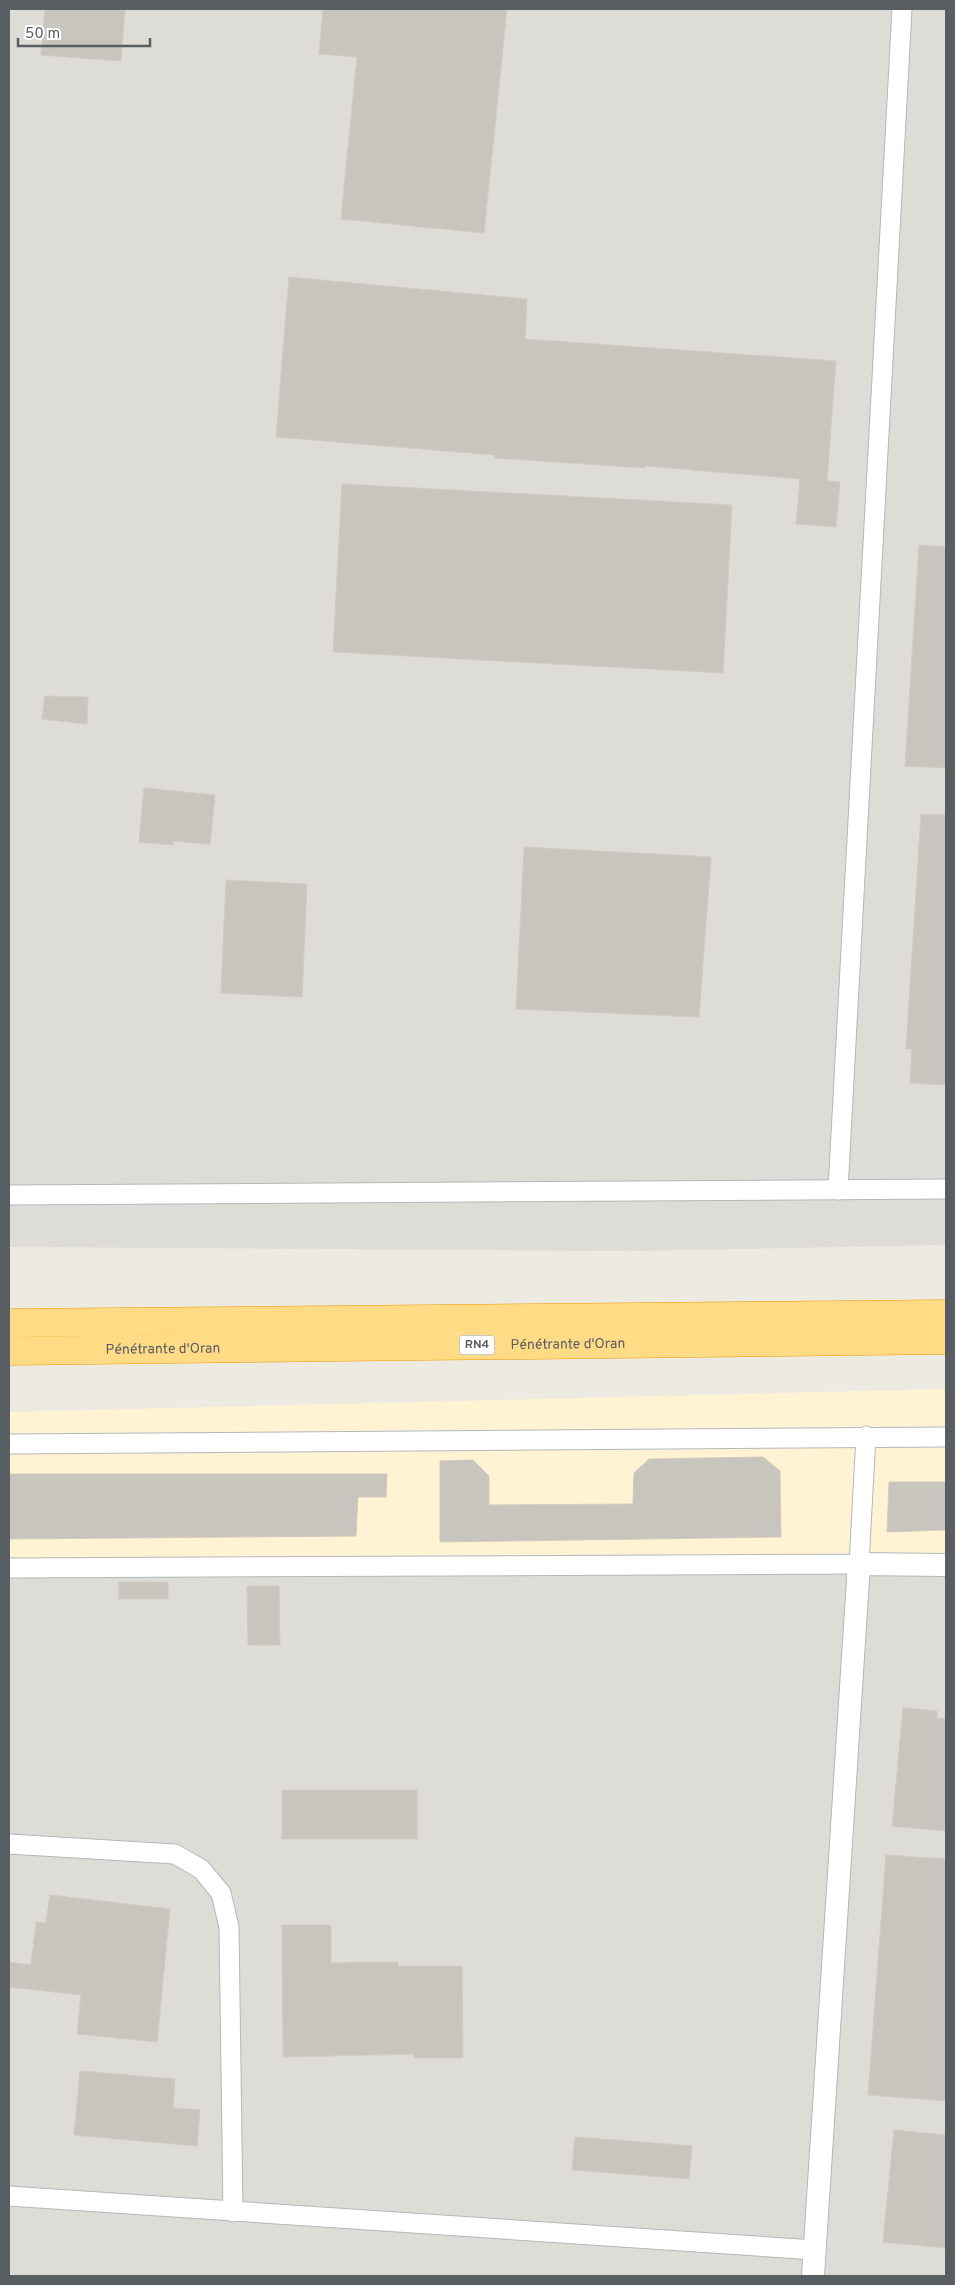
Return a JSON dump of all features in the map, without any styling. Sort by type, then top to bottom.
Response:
[{"type":"highway","name":"Pénétrante d'Oran","points":[[9,1322],[946,1314]]},
{"type":"highway","name":"Pénétrante d'Oran","points":[[9,1351],[946,1340]]},
{"type":"street","points":[[838,1190],[902,9]]},
{"type":"street","points":[[9,1195],[946,1189]]},
{"type":"street","points":[[813,2276],[866,1436]]},
{"type":"street","points":[[9,1444],[866,1436],[946,1437]]},
{"type":"street","points":[[9,1568],[946,1565]]},
{"type":"street","points":[[9,1844],[175,1854],[201,1869],[221,1893],[229,1928],[233,2212]]},
{"type":"street","points":[[9,2196],[816,2250]]},
{"type":"shaded area","points":[[9,9],[946,9],[946,1245],[628,1251],[9,1247]]},
{"type":"shaded area","points":[[946,1389],[946,1564],[9,1577],[9,1412]]},
{"type":"shaded area","points":[[946,1564],[946,2276],[9,2276],[9,1578]]},
{"type":"building","points":[[45,9],[125,9],[121,61],[41,55]]},
{"type":"building","points":[[323,9],[507,9],[484,233],[341,219],[357,57],[319,54]]},
{"type":"building","points":[[289,277],[527,299],[525,339],[836,361],[827,481],[840,482],[836,527],[796,524],[800,479],[645,466],[645,468],[495,458],[495,455],[276,437]]},
{"type":"building","points":[[342,484],[732,505],[723,673],[333,652]]},
{"type":"building","points":[[919,545],[946,547],[946,768],[905,766]]},
{"type":"building","points":[[45,696],[88,697],[87,724],[42,719]]},
{"type":"building","points":[[144,788],[215,795],[210,844],[173,841],[173,845],[139,842]]},
{"type":"building","points":[[921,814],[946,815],[946,1085],[910,1083],[912,1049],[906,1049]]},
{"type":"building","points":[[524,847],[711,857],[699,1017],[516,1009]]},
{"type":"building","points":[[226,880],[307,884],[302,997],[221,993]]},
{"type":"building","points":[[763,1457],[780,1471],[781,1537],[440,1542],[440,1461],[473,1460],[489,1476],[489,1505],[633,1504],[634,1473],[649,1459]]},
{"type":"building","points":[[9,1474],[387,1474],[386,1497],[358,1497],[356,1536],[9,1539]]},
{"type":"building","points":[[889,1482],[946,1482],[946,1530],[887,1532]]},
{"type":"building","points":[[119,1582],[168,1582],[168,1599],[119,1599]]},
{"type":"building","points":[[247,1586],[279,1586],[280,1645],[248,1645]]},
{"type":"building","points":[[903,1708],[937,1711],[937,1718],[946,1719],[946,1831],[892,1826]]},
{"type":"building","points":[[282,1790],[417,1790],[417,1839],[282,1839]]},
{"type":"building","points":[[886,1855],[946,1859],[946,2101],[868,2095]]},
{"type":"building","points":[[50,1895],[170,1909],[157,2042],[77,2034],[81,1995],[9,1987],[9,1962],[31,1965],[36,1922],[46,1923]]},
{"type":"building","points":[[282,1925],[331,1925],[331,1963],[398,1962],[398,1966],[462,1966],[463,2058],[414,2058],[414,2054],[283,2057]]},
{"type":"building","points":[[80,2071],[175,2079],[173,2108],[200,2110],[197,2146],[74,2135]]},
{"type":"building","points":[[894,2130],[946,2135],[946,2248],[883,2242]]},
{"type":"building","points":[[575,2137],[692,2146],[689,2179],[572,2170]]}]
